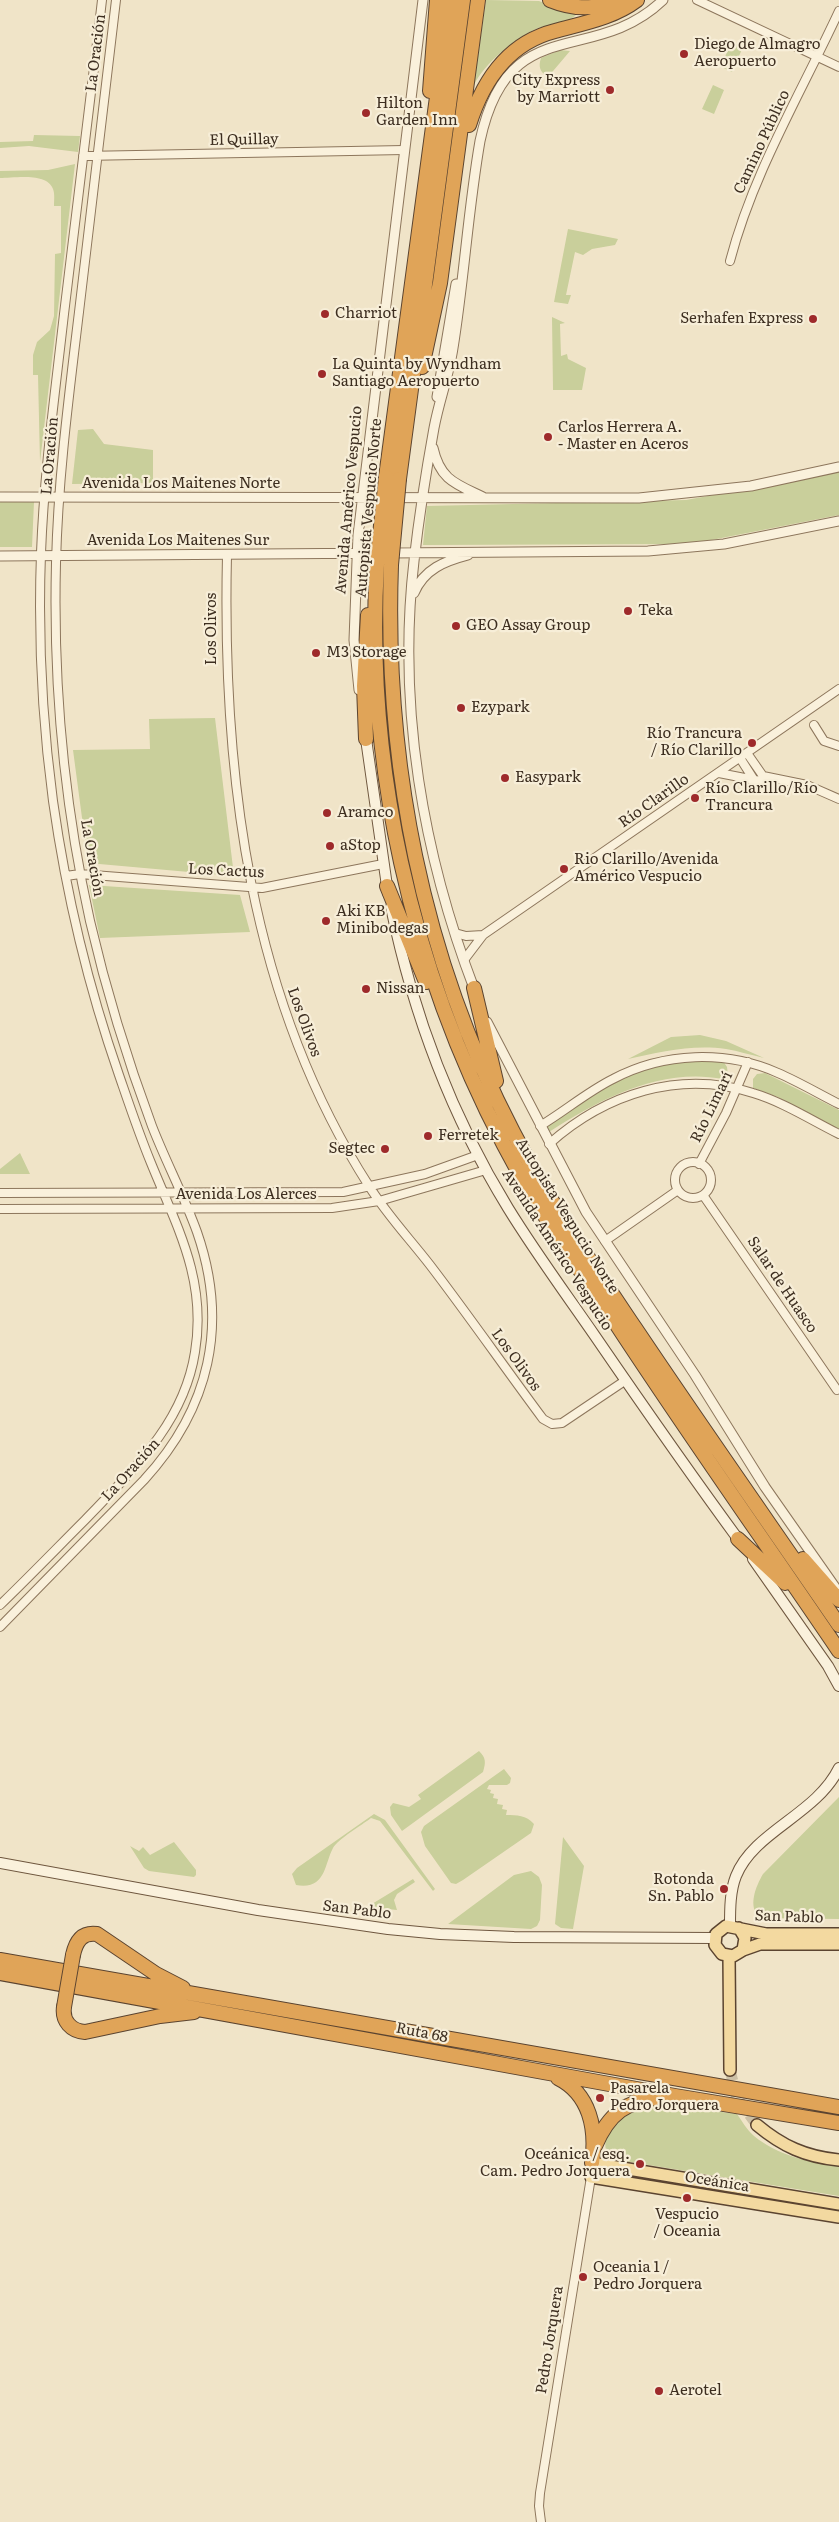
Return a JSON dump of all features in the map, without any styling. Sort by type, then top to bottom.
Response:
[{"type":"highway","points":[[428,164],[431,59],[437,0]]},
{"type":"highway","name":"Autopista Vespucio Norte","points":[[450,0],[428,164],[382,567],[378,685],[393,817],[416,920],[432,974],[454,1036],[495,1128],[541,1210],[667,1401],[839,1651]]},
{"type":"highway","name":"Autopista Vespucio Norte","points":[[393,478],[405,433],[463,0]]},
{"type":"highway","points":[[405,433],[417,392],[439,289],[478,0]]},
{"type":"highway","points":[[550,0],[569,6],[588,7],[618,0]]},
{"type":"highway","points":[[457,161],[481,90],[494,71],[509,55],[542,34],[602,18],[627,8],[637,0]]},
{"type":"highway","points":[[366,739],[366,640],[368,612],[382,567]]},
{"type":"highway","name":"Autopista Vespucio Norte","points":[[382,567],[389,625],[392,692],[399,768],[412,842],[427,907],[449,980],[475,1049],[513,1132],[560,1214],[622,1309],[839,1625]]},
{"type":"highway","points":[[387,886],[435,1006],[454,1036]]},
{"type":"highway","points":[[474,988],[494,1071],[513,1132]]},
{"type":"highway","points":[[774,1531],[839,1600]]},
{"type":"highway","points":[[738,1539],[806,1602]]},
{"type":"highway","points":[[202,1996],[156,1974],[97,1934],[89,1934],[80,1939],[76,1944],[64,2016],[74,2030],[85,2032],[160,2016],[215,2010]]},
{"type":"highway","name":"Ruta 68","points":[[0,1960],[839,2107]]},
{"type":"highway","name":"Ruta 68","points":[[0,1973],[215,2010],[676,2096],[839,2123]]},
{"type":"highway","points":[[548,2073],[573,2086],[580,2095],[591,2118],[595,2146]]},
{"type":"highway","points":[[592,2162],[595,2146],[604,2127],[622,2108],[641,2100],[676,2096]]},
{"type":"main road","name":"Avenida Américo Vespucio","points":[[366,739],[383,864],[399,945],[424,1033],[452,1102],[478,1155],[521,1229],[824,1660],[839,1686]]},
{"type":"main road","points":[[734,1927],[719,1931],[715,1938],[717,1949],[722,1954],[729,1956],[737,1955],[743,1950],[745,1938],[734,1927],[732,1889],[737,1873],[745,1859],[816,1799],[832,1780],[839,1768]]},
{"type":"main road","name":"San Pablo","points":[[0,1863],[276,1913],[388,1929],[505,1937],[715,1938]]},
{"type":"main road","name":"San Pablo","points":[[734,1927],[766,1934],[839,1934]]},
{"type":"main road","name":"San Pablo","points":[[743,1950],[760,1944],[839,1944]]},
{"type":"main road","points":[[729,1956],[730,2070]]},
{"type":"main road","points":[[757,2125],[780,2143],[796,2150],[814,2157],[839,2160]]},
{"type":"main road","name":"Oceánica","points":[[592,2162],[769,2199],[839,2217]]},
{"type":"main road","name":"Pedro Jorquera","points":[[590,2177],[592,2162]]},
{"type":"main road","points":[[624,2182],[622,2174],[627,2169]]},
{"type":"main road","name":"Oceánica","points":[[590,2177],[769,2199],[839,2204]]},
{"type":"street","name":"La Oración","points":[[0,1605],[145,1457],[161,1436],[181,1401],[189,1378],[196,1342],[198,1314],[194,1278],[185,1242],[132,1114],[105,1033],[83,952],[66,876],[53,801],[45,718],[40,630],[41,555],[45,497],[102,0]]},
{"type":"street","name":"La Oración","points":[[0,1627],[156,1467],[176,1440],[191,1412],[204,1381],[210,1352],[212,1320],[209,1277],[201,1246],[188,1210],[152,1126],[123,1042],[99,959],[80,874],[70,808],[59,706],[56,555],[67,410],[116,0]]},
{"type":"street","name":"Avenida Américo Vespucio","points":[[366,739],[354,640],[361,498],[423,0]]},
{"type":"street","points":[[663,0],[646,14],[624,26],[557,44],[523,61],[503,82],[490,104],[482,129],[464,259],[456,282],[448,328],[415,552],[411,600],[409,681],[418,770],[429,840],[454,933],[494,1038],[574,1192],[695,1375],[765,1487],[839,1593]]},
{"type":"street","points":[[697,0],[839,67]]},
{"type":"street","name":"Camino Público","points":[[730,262],[740,226],[753,191],[839,10]]},
{"type":"street","name":"El Quillay","points":[[83,156],[404,150]]},
{"type":"street","points":[[432,442],[437,464],[444,474],[459,486],[486,498]]},
{"type":"street","name":"Avenida Los Maitenes Norte","points":[[0,497],[630,498],[676,495],[751,486],[839,467]]},
{"type":"street","points":[[411,600],[418,585],[430,570],[444,562],[483,551],[640,551],[683,549],[724,544],[839,521]]},
{"type":"street","name":"Avenida Los Maitenes Sur","points":[[0,556],[357,554],[483,551]]},
{"type":"street","name":"Los Olivos","points":[[227,555],[225,634],[228,712],[239,808],[252,888],[270,966],[307,1069],[332,1122],[379,1201],[433,1269],[543,1419],[552,1424],[562,1423],[626,1380]]},
{"type":"street","name":"Río Clarillo","points":[[464,960],[483,935],[719,774],[839,689]]},
{"type":"street","points":[[814,725],[824,741],[839,746]]},
{"type":"street","points":[[747,753],[761,774],[775,779],[806,785],[839,799]]},
{"type":"street","points":[[740,758],[754,780]]},
{"type":"street","points":[[719,774],[754,780],[775,779]]},
{"type":"street","name":"Los Cactus","points":[[66,876],[80,874],[252,888],[272,887],[383,864]]},
{"type":"street","points":[[454,933],[466,936],[483,935]]},
{"type":"street","points":[[540,1126],[602,1085],[646,1065],[668,1060],[703,1057],[748,1062],[779,1074],[839,1104]]},
{"type":"street","name":"Río Limarí","points":[[699,1164],[738,1089],[748,1062]]},
{"type":"street","points":[[549,1144],[594,1112],[643,1090],[686,1083],[712,1084],[738,1089],[776,1101],[839,1134]]},
{"type":"street","name":"Avenida Los Alerces","points":[[0,1193],[303,1194],[343,1192],[425,1174],[478,1155]]},
{"type":"street","points":[[687,1163],[699,1164],[707,1169],[710,1178],[709,1188],[703,1195],[689,1197],[678,1190],[675,1178],[678,1170],[687,1163]]},
{"type":"street","name":"Avenida Los Alerces","points":[[0,1209],[170,1208],[188,1210],[332,1208],[379,1201],[486,1170]]},
{"type":"street","points":[[605,1241],[678,1190]]},
{"type":"street","name":"Salar de Huasco","points":[[703,1195],[837,1390]]},
{"type":"street","points":[[145,1457],[156,1467]]},
{"type":"street","name":"Pedro Jorquera","points":[[541,2522],[540,2500],[590,2177]]},
{"type":"green space","points":[[486,0],[539,1],[559,9],[578,12],[570,19],[541,27],[519,38],[492,61],[478,77],[474,85]]},
{"type":"green space","points":[[731,42],[743,47],[732,72],[721,67]]},
{"type":"green space","points":[[560,50],[570,51],[548,77],[540,69],[541,58]]},
{"type":"green space","points":[[713,85],[724,90],[714,114],[702,109]]},
{"type":"green space","points":[[34,135],[80,136],[78,152],[29,146],[0,148],[0,142],[33,141]]},
{"type":"green space","points":[[75,164],[40,462],[38,375],[33,375],[33,355],[37,342],[50,330],[54,316],[55,254],[61,253],[61,206],[54,206],[53,189],[44,180],[30,177],[0,178],[0,171],[48,170]]},
{"type":"green space","points":[[568,229],[618,239],[615,245],[592,249],[583,255],[575,252],[566,295],[571,295],[568,304],[554,302]]},
{"type":"green space","points":[[552,317],[565,323],[560,324],[561,356],[567,354],[568,359],[586,368],[582,390],[553,390]]},
{"type":"green space","points":[[93,429],[104,444],[153,450],[153,483],[72,484],[78,430]]},
{"type":"green space","points":[[839,472],[839,515],[691,544],[423,545],[427,506],[686,500]]},
{"type":"green space","points":[[0,502],[34,502],[32,547],[0,547]]},
{"type":"green space","points":[[215,718],[234,876],[88,863],[73,750],[150,749],[149,719]]},
{"type":"green space","points":[[89,885],[240,895],[250,932],[100,938]]},
{"type":"green space","points":[[700,1035],[726,1041],[764,1058],[726,1049],[701,1047],[664,1051],[628,1059],[671,1037]]},
{"type":"green space","points":[[688,1060],[723,1061],[727,1067],[728,1076],[723,1079],[700,1076],[654,1082],[632,1089],[589,1108],[549,1132],[545,1126],[596,1093],[629,1076],[647,1069]]},
{"type":"green space","points":[[765,1073],[839,1110],[839,1129],[778,1097],[753,1088],[753,1079],[757,1074]]},
{"type":"green space","points":[[20,1153],[30,1174],[0,1174],[0,1169]]},
{"type":"green space","points":[[479,1751],[485,1760],[483,1772],[402,1831],[391,1815],[390,1807],[393,1803],[409,1807],[421,1799],[418,1795]]},
{"type":"green space","points":[[504,1769],[511,1778],[510,1783],[507,1785],[489,1785],[487,1789],[491,1790],[490,1793],[494,1794],[493,1798],[498,1799],[497,1804],[503,1805],[502,1809],[507,1810],[506,1815],[525,1817],[534,1824],[531,1833],[463,1880],[456,1884],[451,1883],[425,1846],[421,1832],[424,1826]]},
{"type":"green space","points":[[839,1797],[839,1919],[760,1918],[756,1913],[753,1902],[763,1874]]},
{"type":"green space","points":[[374,1814],[385,1820],[435,1889],[433,1891],[380,1821],[371,1818],[336,1844],[319,1880],[306,1886],[296,1885],[292,1874],[297,1868]]},
{"type":"green space","points":[[563,1837],[584,1866],[573,1929],[561,1928],[555,1924]]},
{"type":"green space","points":[[174,1842],[196,1870],[194,1877],[149,1871],[144,1868],[130,1846],[139,1851],[143,1847],[150,1855]]},
{"type":"green space","points":[[531,1871],[539,1877],[542,1885],[540,1920],[537,1926],[531,1929],[448,1924],[514,1875]]},
{"type":"green space","points":[[413,1879],[415,1882],[397,1894],[394,1900],[397,1910],[367,1907]]},
{"type":"green space","points":[[641,2104],[660,2104],[737,2114],[751,2134],[763,2143],[783,2153],[805,2160],[839,2165],[839,2196],[612,2159],[608,2155],[605,2146],[612,2121]]},
{"type":"tunnel","points":[[730,2070],[737,2098],[757,2125]]},
{"type":"place","name":"Diego de Almagro Aeropuerto","points":[[684,54]]},
{"type":"place","name":"City Express by Marriott","points":[[610,90]]},
{"type":"place","name":"Hilton Garden Inn","points":[[366,113]]},
{"type":"place","name":"Charriot","points":[[325,314]]},
{"type":"place","name":"Serhafen Express","points":[[813,319]]},
{"type":"place","name":"La Quinta by Wyndham Santiago Aeropuerto","points":[[322,374]]},
{"type":"place","name":"Carlos Herrera A. - Master en Aceros","points":[[548,437]]},
{"type":"place","name":"Teka","points":[[628,611]]},
{"type":"place","name":"GEO Assay Group","points":[[456,626]]},
{"type":"place","name":"M3 Storage","points":[[316,653]]},
{"type":"place","name":"Ezypark","points":[[461,708]]},
{"type":"place","name":"Río Trancura / Río Clarillo","points":[[752,743]]},
{"type":"place","name":"Easypark","points":[[505,778]]},
{"type":"place","name":"Río Clarillo/Río Trancura","points":[[695,798]]},
{"type":"place","name":"Aramco","points":[[327,813]]},
{"type":"place","name":"aStop","points":[[330,846]]},
{"type":"place","name":"Rio Clarillo/Avenida Américo Vespucio","points":[[564,869]]},
{"type":"place","name":"Aki KB Minibodegas","points":[[326,921]]},
{"type":"place","name":"Nissan","points":[[366,989]]},
{"type":"place","name":"Ferretek","points":[[428,1136]]},
{"type":"place","name":"Segtec","points":[[385,1149]]},
{"type":"place","name":"Rotonda Sn. Pablo","points":[[724,1889]]},
{"type":"place","name":"Pasarela Pedro Jorquera","points":[[600,2098]]},
{"type":"place","name":"Oceánica / esq. Cam. Pedro Jorquera","points":[[640,2164]]},
{"type":"place","name":"Vespucio / Oceania","points":[[687,2198]]},
{"type":"place","name":"Oceania 1 / Pedro Jorquera","points":[[583,2277]]},
{"type":"place","name":"Aerotel","points":[[659,2391]]}]
